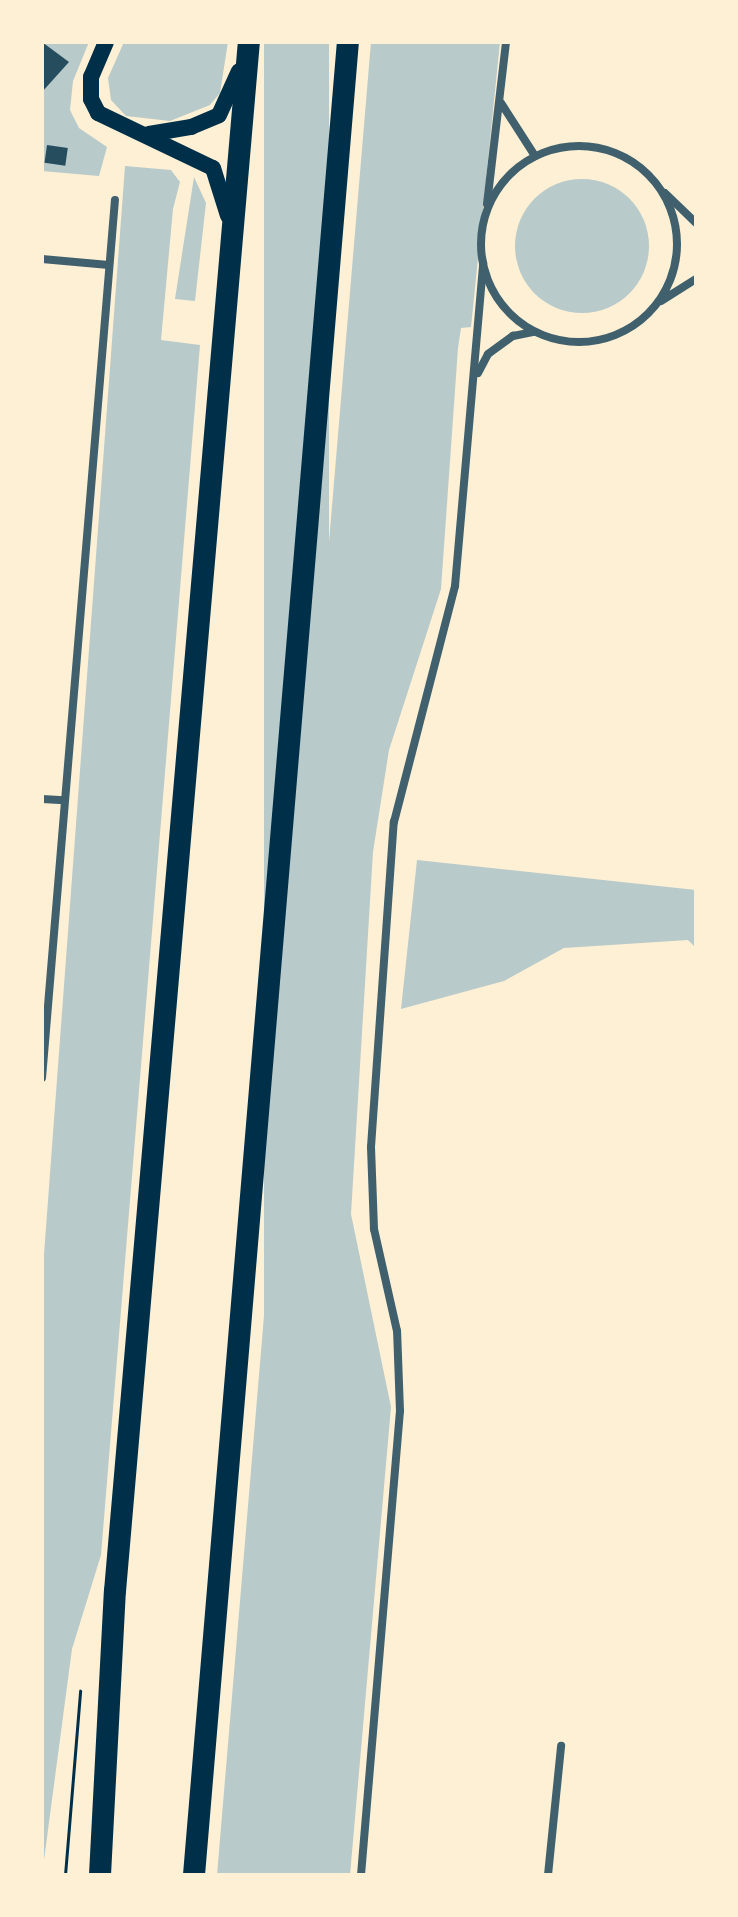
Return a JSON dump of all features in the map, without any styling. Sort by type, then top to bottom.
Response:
[{"type":"highway","points":[[100,1875],[115,1591],[249,42]]},
{"type":"highway","points":[[194,1875],[348,42]]},
{"type":"main road","points":[[106,42],[91,77],[91,99],[113,124],[149,134],[218,175],[231,245]]},
{"type":"main road","points":[[149,134],[191,127],[219,115],[231,98],[249,42]]},
{"type":"street","points":[[361,1875],[400,1411],[397,1331],[374,1229],[371,1147],[394,822],[455,586],[476,377],[486,215],[506,42]]},
{"type":"street","points":[[500,102],[535,156]]},
{"type":"street","points":[[486,215],[497,191],[535,156],[562,147],[591,146],[630,161],[696,223]]},
{"type":"street","points":[[657,304],[672,277],[678,247],[675,217],[662,189]]},
{"type":"street","points":[[42,1078],[115,200]]},
{"type":"street","points":[[42,259],[109,265]]},
{"type":"street","points":[[483,263],[501,303],[533,332]]},
{"type":"street","points":[[476,377],[488,354],[513,336],[533,332],[587,343],[638,324],[657,304],[696,279]]},
{"type":"street","points":[[42,799],[64,800]]},
{"type":"street","points":[[548,1875],[561,1746]]},
{"type":"path","points":[[65,1875],[80,1691]]},
{"type":"shaded area","points":[[42,42],[89,42],[73,81],[70,110],[79,128],[107,147],[99,176],[42,171]]},
{"type":"shaded area","points":[[124,42],[228,42],[220,93],[210,105],[170,121],[126,116],[111,100],[108,78]]},
{"type":"shaded area","points":[[264,42],[329,42],[329,1875],[264,1875]]},
{"type":"shaded area","points":[[371,42],[500,42],[471,327],[461,328],[458,348],[441,589],[389,750],[373,852],[351,1214],[391,1407],[350,1875],[217,1875]]},
{"type":"shaded area","points":[[125,166],[171,170],[180,182],[173,209],[161,340],[200,345],[101,1555],[72,1649],[42,1875],[42,1281]]},
{"type":"shaded area","points":[[194,177],[206,203],[195,301],[175,299]]},
{"type":"shaded area","points":[[582,179],[608,184],[629,199],[644,220],[649,246],[644,272],[629,293],[608,308],[582,313],[556,308],[535,293],[520,272],[515,246],[520,220],[535,199],[556,184]]},
{"type":"shaded area","points":[[417,860],[696,890],[696,948],[688,940],[564,948],[504,981],[401,1009]]},
{"type":"building","points":[[42,42],[69,62],[42,92]]},
{"type":"building","points":[[47,145],[68,148],[65,166],[44,163]]}]
